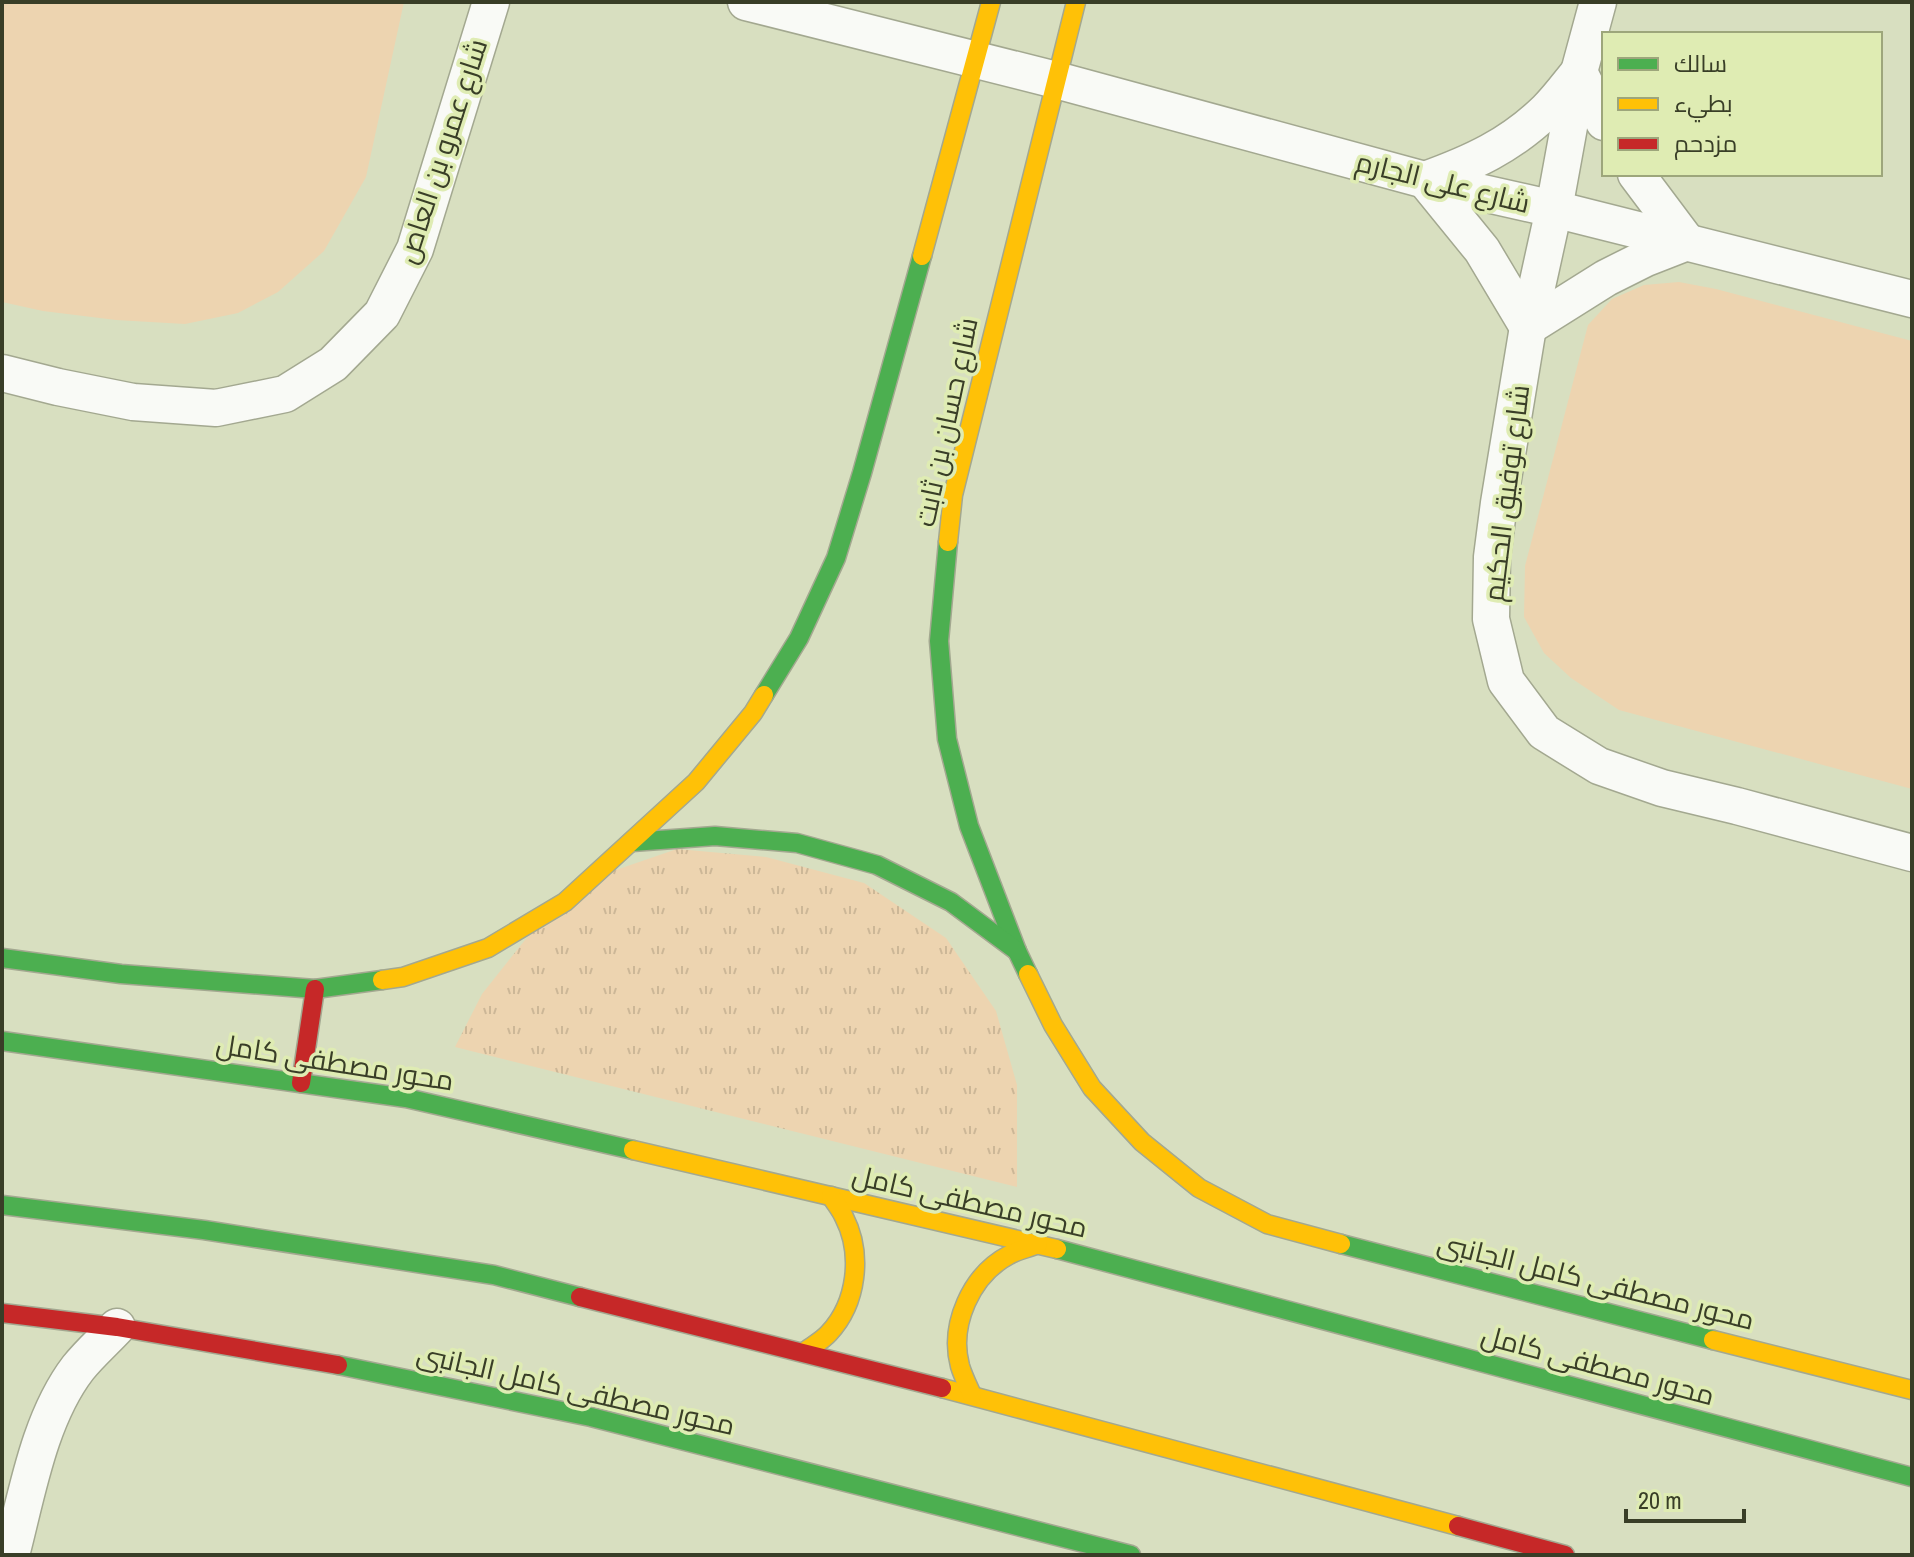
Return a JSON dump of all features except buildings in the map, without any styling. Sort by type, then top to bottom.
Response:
[{"type":"street","name":"شارع عمرو بن العاص","points":[[2,373],[133,402],[216,408],[285,394],[333,364],[382,314],[415,249],[491,2]]},
{"type":"street","name":"شارع على الجارم","points":[[746,2],[1056,80],[1425,180],[1554,209],[1912,299]]},
{"type":"street","points":[[2,958],[121,974],[315,989],[403,977],[488,948],[565,902],[696,782],[753,713],[799,638],[836,558],[991,2]]},
{"type":"street","name":"شارع حسان بن ثابت","points":[[1076,2],[953,495],[939,641],[947,739],[969,826],[1017,951],[1053,1025],[1092,1088],[1142,1142],[1199,1188],[1267,1224]]},
{"type":"street","name":"شارع توفيق الحكيم","points":[[1598,2],[1579,72],[1528,327],[1499,503],[1492,557],[1491,619],[1506,681],[1544,732],[1599,766],[1662,788],[1912,853]]},
{"type":"street","points":[[1602,118],[1579,72],[1548,109],[1511,139],[1469,164],[1425,180],[1482,250],[1528,327],[1606,278],[1687,242],[1637,176]]},
{"type":"street","points":[[632,842],[715,836],[797,843],[877,865],[951,902],[1017,951]]},
{"type":"street","points":[[301,1083],[315,989]]},
{"type":"street","name":"محور مصطفى كامل","points":[[2,1041],[406,1098],[1038,1244],[1912,1477]]},
{"type":"street","points":[[804,1352],[829,1334],[845,1309],[855,1281],[856,1251],[847,1221],[831,1196]]},
{"type":"street","points":[[2,1205],[204,1230],[494,1275],[972,1395],[1565,1555]]},
{"type":"street","name":"محور مصطفى كامل الجانبى","points":[[1267,1224],[1912,1390]]},
{"type":"street","points":[[972,1395],[960,1366],[958,1334],[966,1303],[983,1275],[1008,1256],[1038,1244]]},
{"type":"street","name":"محور مصطفى كامل الجانبى","points":[[2,1313],[117,1327],[353,1368],[591,1417],[1131,1555]]},
{"type":"street","points":[[11,1555],[41,1442],[61,1396],[79,1368],[117,1327]]},
{"type":"green space","points":[[2,2],[404,2],[366,177],[324,251],[278,292],[238,313],[185,324],[116,320],[43,311],[2,302]]},
{"type":"green space","points":[[1679,282],[1912,341],[1912,789],[1619,710],[1571,678],[1544,653],[1524,617],[1525,566],[1588,325],[1612,299],[1644,285]]},
{"type":"green space","points":[[677,849],[766,857],[864,883],[946,938],[996,1011],[1017,1085],[1017,1187],[455,1047],[482,994],[533,930],[610,872]]},
{"type":"traffic: fast","points":[[764,695],[799,638],[836,558],[922,256]]},
{"type":"traffic: fast","points":[[948,542],[939,641],[947,739],[969,826],[1028,974]]},
{"type":"traffic: fast","points":[[632,842],[715,836],[797,843],[877,865],[951,902],[1017,951]]},
{"type":"traffic: fast","points":[[2,958],[121,974],[315,989],[382,980]]},
{"type":"traffic: fast","points":[[2,1041],[406,1098],[633,1150]]},
{"type":"traffic: fast","points":[[2,1205],[204,1230],[494,1275],[580,1297]]},
{"type":"traffic: fast","points":[[1341,1244],[1713,1340]]},
{"type":"traffic: fast","points":[[1057,1249],[1912,1477]]},
{"type":"traffic: fast","points":[[338,1365],[591,1417],[1131,1555]]},
{"type":"traffic: slow","points":[[922,256],[991,2]]},
{"type":"traffic: slow","points":[[948,542],[953,495],[1076,2]]},
{"type":"traffic: slow","points":[[382,980],[403,977],[488,948],[565,902],[696,782],[753,713],[764,695]]},
{"type":"traffic: slow","points":[[1028,974],[1053,1025],[1092,1088],[1142,1142],[1199,1188],[1267,1224],[1341,1244]]},
{"type":"traffic: slow","points":[[633,1150],[1057,1249]]},
{"type":"traffic: slow","points":[[804,1352],[826,1336],[838,1321],[846,1307],[854,1278],[854,1247],[850,1231],[831,1196]]},
{"type":"traffic: slow","points":[[972,1395],[961,1370],[957,1350],[966,1303],[974,1288],[996,1264],[1012,1253],[1038,1244]]},
{"type":"traffic: slow","points":[[1713,1340],[1912,1390]]},
{"type":"traffic: slow","points":[[942,1388],[1458,1526]]},
{"type":"traffic: jam","points":[[301,1083],[315,989]]},
{"type":"traffic: jam","points":[[580,1297],[942,1388]]},
{"type":"traffic: jam","points":[[2,1313],[117,1327],[338,1365]]},
{"type":"traffic: jam","points":[[1458,1526],[1565,1555]]}]
